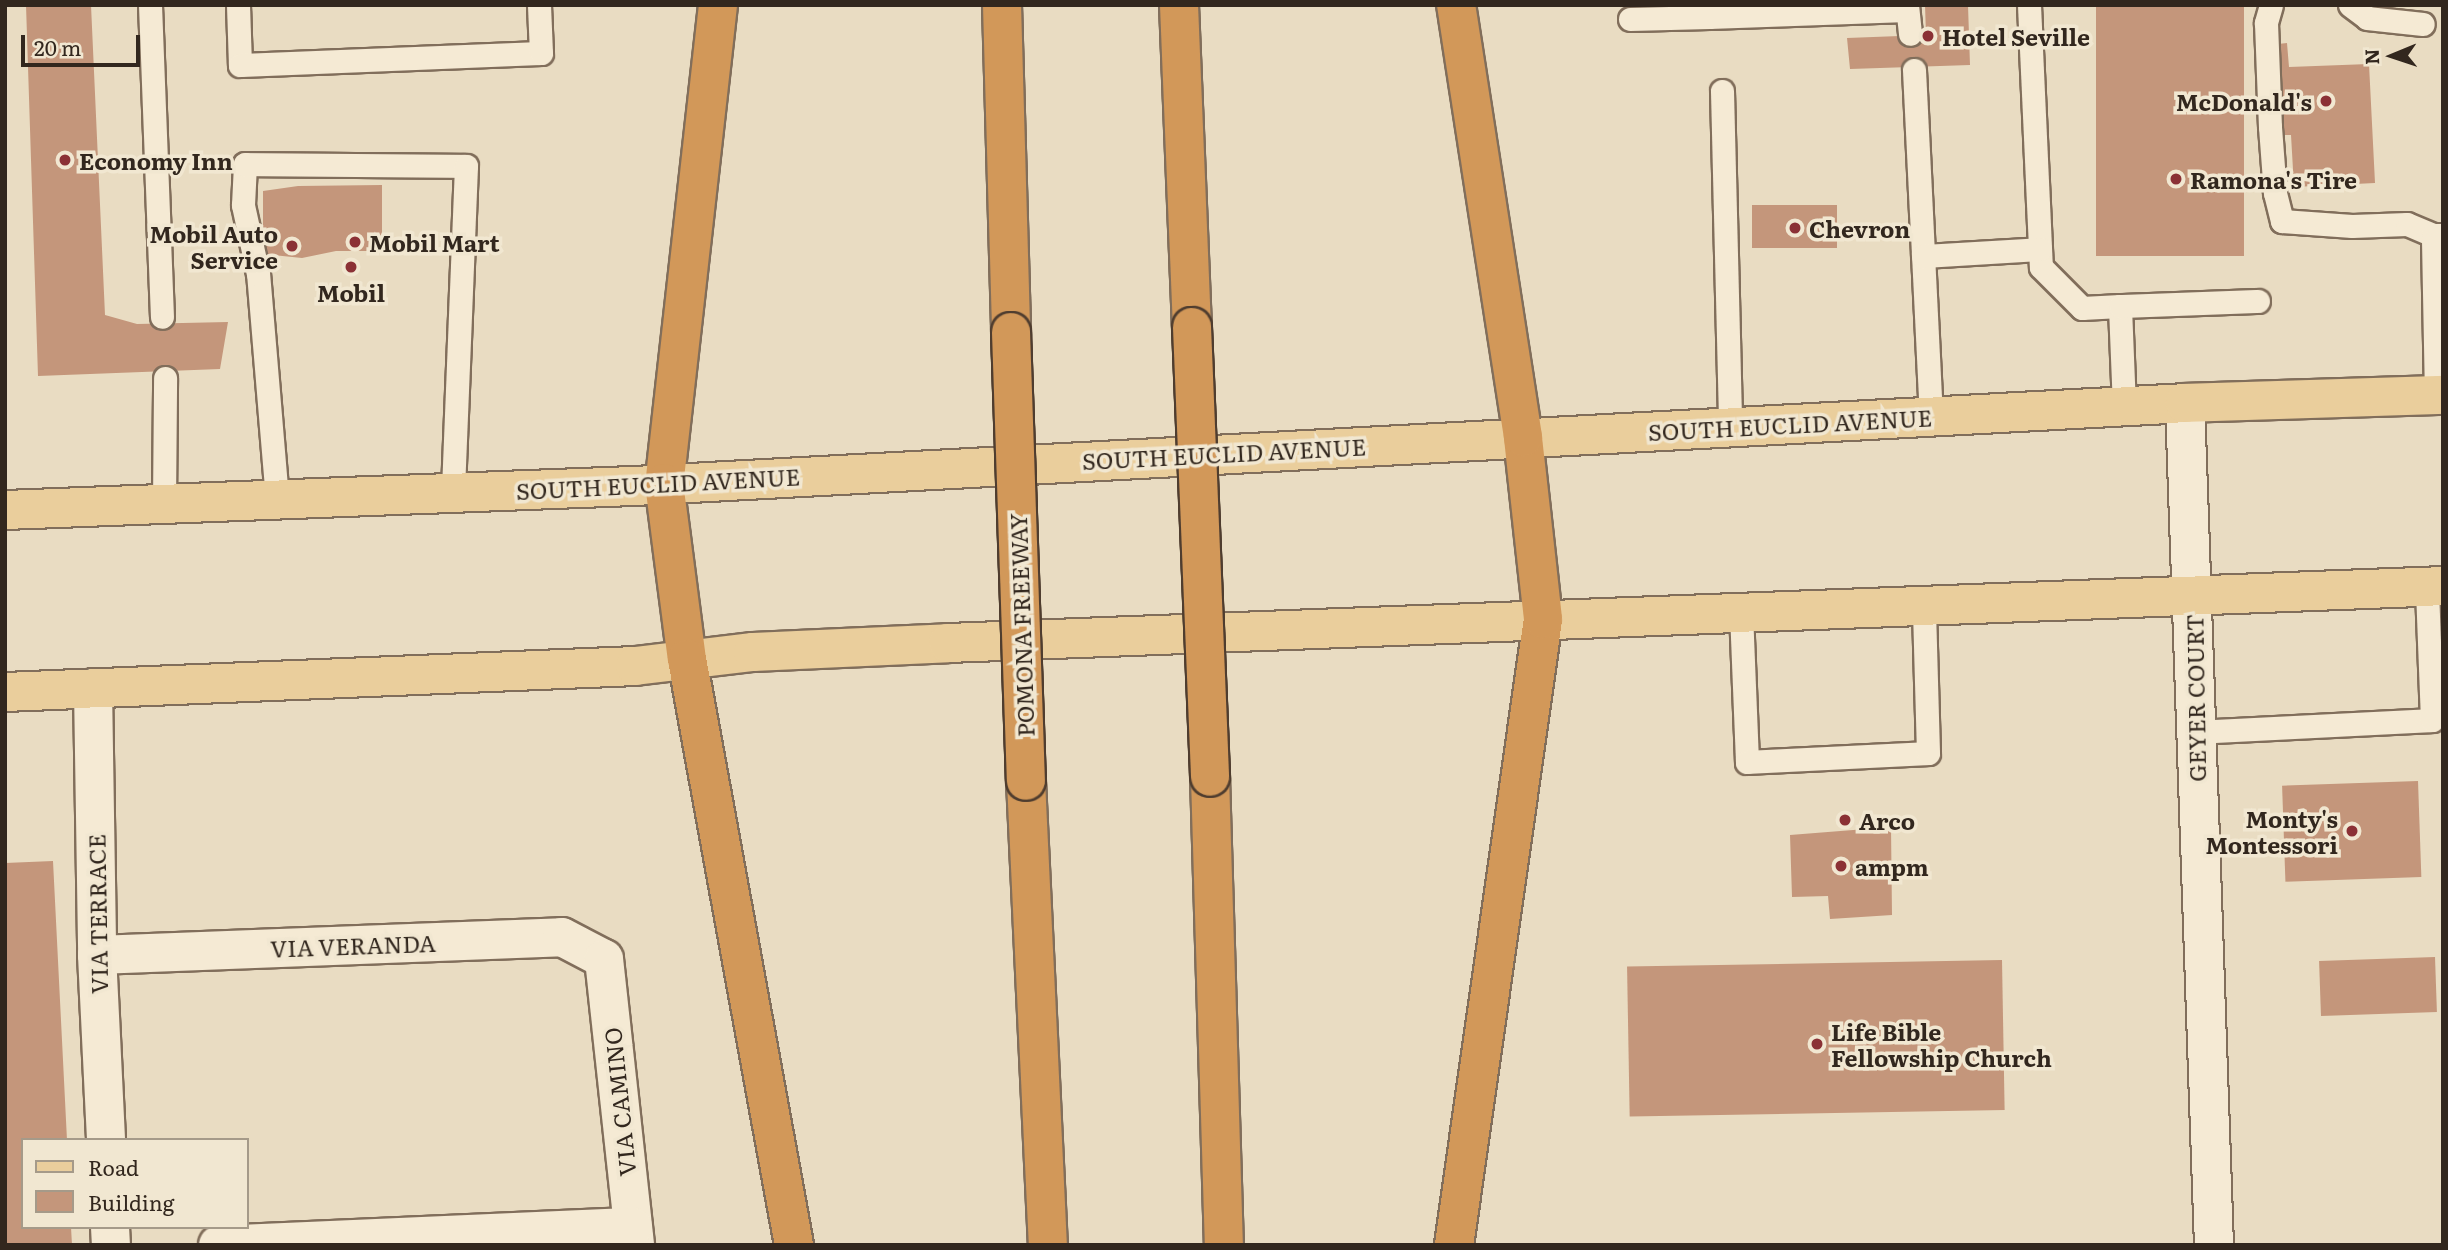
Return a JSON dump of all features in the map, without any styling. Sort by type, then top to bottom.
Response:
[{"type":"highway","points":[[718,5],[664,483],[687,659],[794,1245]]},
{"type":"highway","name":"POMONA FREEWAY","points":[[1002,5],[1026,781],[1048,1245]]},
{"type":"highway","points":[[1179,5],[1210,777],[1224,1245]]},
{"type":"highway","points":[[1454,1245],[1544,619],[1523,438],[1456,5]]},
{"type":"main road","name":"SOUTH EUCLID AVENUE","points":[[5,510],[664,483],[2185,403],[2440,396]]},
{"type":"main road","points":[[5,692],[635,666],[753,652],[1544,619],[2435,587]]},
{"type":"street","name":"GEYER COURT","points":[[2185,403],[2214,1245]]},
{"type":"street","name":"VIA TERRACE","points":[[93,688],[97,955],[106,1138]]},
{"type":"street","name":"VIA VERANDA","points":[[97,955],[562,937],[604,959]]},
{"type":"street","name":"VIA CAMINO","points":[[604,959],[634,1236]]},
{"type":"street","points":[[218,1245],[634,1236]]},
{"type":"lane","points":[[150,5],[162,317]]},
{"type":"lane","points":[[237,5],[240,65],[541,53],[539,5]]},
{"type":"lane","points":[[2029,5],[2041,267],[2082,308],[2258,301]]},
{"type":"lane","points":[[2271,5],[2266,23],[2270,127],[2275,193],[2282,221],[2352,226],[2407,224],[2438,235],[2440,396]]},
{"type":"lane","points":[[2350,5],[2367,18],[2423,24]]},
{"type":"lane","points":[[1630,19],[1709,11],[1907,8],[1910,34]]},
{"type":"lane","points":[[1914,69],[1931,416]]},
{"type":"lane","points":[[1722,91],[1730,427]]},
{"type":"lane","points":[[277,499],[258,274],[243,205],[245,164],[466,166],[453,492]]},
{"type":"lane","points":[[1923,256],[2040,249]]},
{"type":"lane","points":[[2120,306],[2124,407]]},
{"type":"lane","points":[[164,378],[164,504]]},
{"type":"lane","points":[[2196,732],[2432,720],[2435,587]]},
{"type":"lane","points":[[1741,612],[1747,762],[1928,753],[1924,606]]},
{"type":"building","name":"Economy Inn","points":[[26,5],[91,5],[105,315],[137,324],[228,322],[220,369],[38,376]]},
{"type":"building","name":"Hotel Seville","points":[[1925,5],[1968,5],[1970,65],[1850,69],[1847,38],[1926,35]]},
{"type":"building","points":[[2096,5],[2244,5],[2244,256],[2096,256]]},
{"type":"building","name":"McDonald's","points":[[2287,43],[2289,67],[2369,64],[2375,183],[2294,187],[2291,135],[2282,135],[2278,44]]},
{"type":"building","points":[[382,185],[382,251],[336,251],[302,258],[263,254],[263,191],[298,186]]},
{"type":"building","name":"Chevron","points":[[1752,205],[1837,205],[1837,248],[1752,248]]},
{"type":"building","name":"Monty's Montessori","points":[[2418,781],[2421,877],[2285,882],[2282,786]]},
{"type":"building","name":"ampm","points":[[1891,827],[1892,915],[1830,919],[1828,896],[1792,897],[1790,835]]},
{"type":"building","points":[[53,861],[67,1138],[21,1138],[21,1229],[71,1229],[72,1245],[5,1245],[5,863]]},
{"type":"building","points":[[2435,957],[2437,1012],[2321,1016],[2319,961]]},
{"type":"building","name":"Life Bible Fellowship Church","points":[[2002,960],[2005,1110],[1630,1117],[1627,967]]},
{"type":"place","name":"Hotel Seville","points":[[1928,36]]},
{"type":"place","name":"McDonald's","points":[[2326,101]]},
{"type":"place","name":"Economy Inn","points":[[65,160]]},
{"type":"place","name":"Ramona's Tire","points":[[2176,179]]},
{"type":"place","name":"Chevron","points":[[1795,228]]},
{"type":"place","name":"Mobil Mart","points":[[355,242]]},
{"type":"place","name":"Mobil Auto Service","points":[[292,246]]},
{"type":"place","name":"Mobil","points":[[351,267]]},
{"type":"place","name":"Arco","points":[[1845,820]]},
{"type":"place","name":"Monty's Montessori","points":[[2352,831]]},
{"type":"place","name":"ampm","points":[[1841,866]]},
{"type":"place","name":"Life Bible Fellowship Church","points":[[1817,1044]]}]
